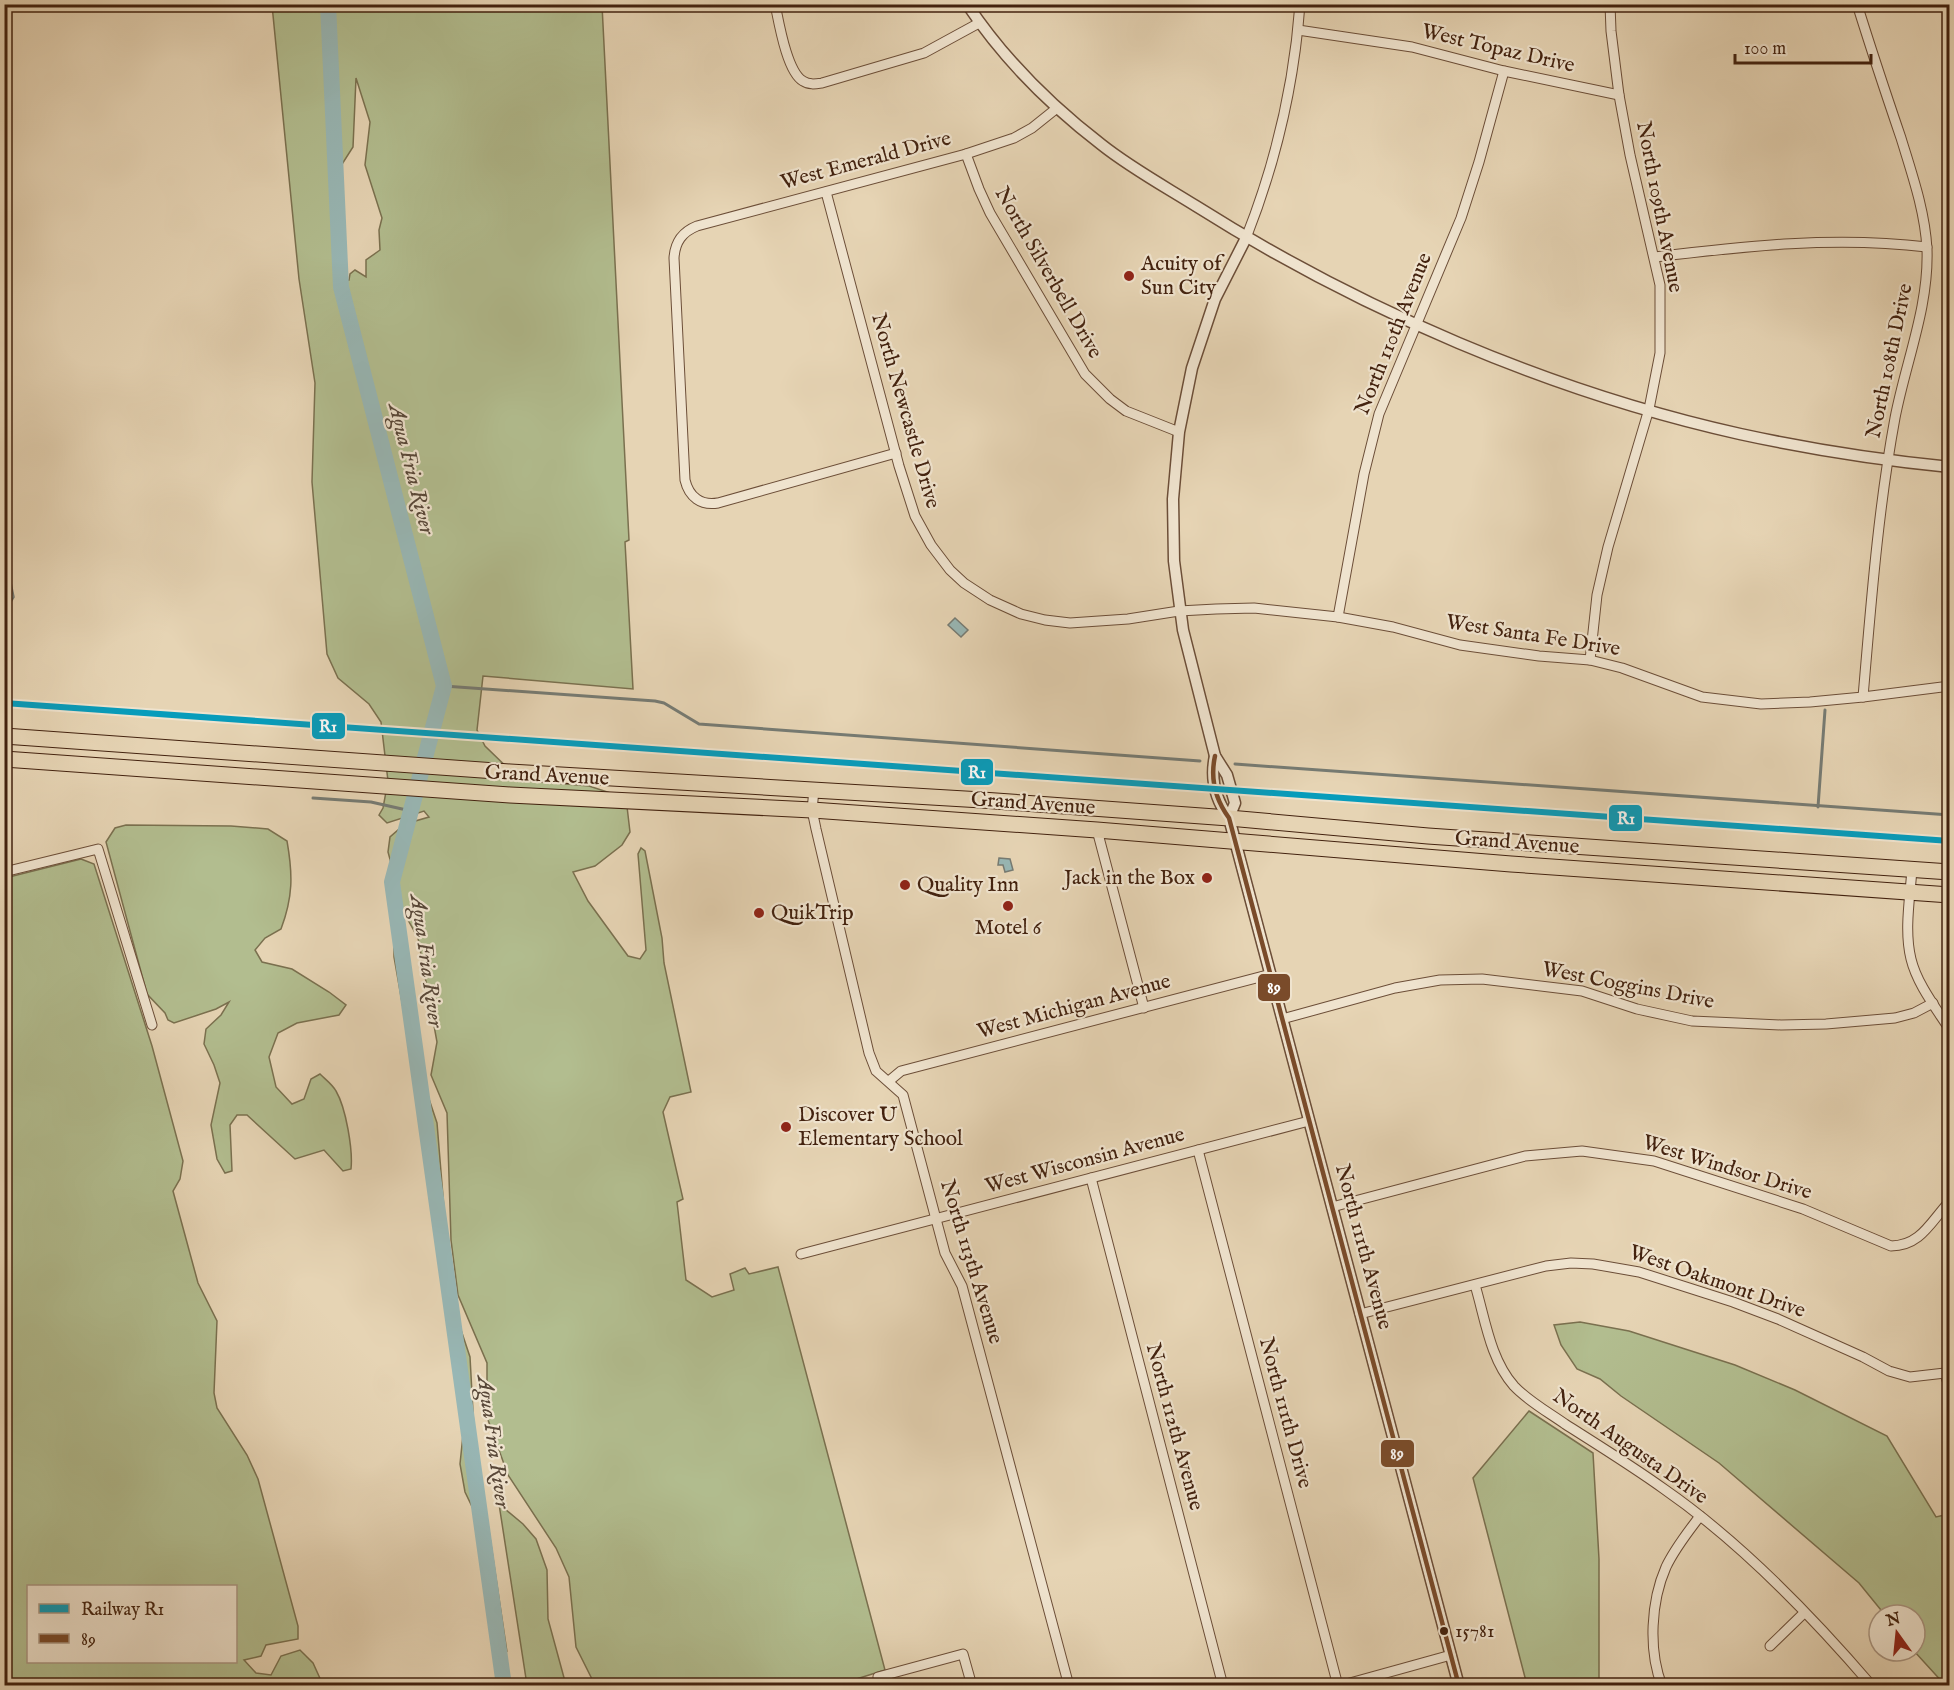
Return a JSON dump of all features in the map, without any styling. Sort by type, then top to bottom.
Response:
[{"type":"highway","name":"Grand Avenue","points":[[4,736],[510,772],[1229,818],[1428,836],[1950,872]]},
{"type":"highway","name":"Grand Avenue","points":[[4,759],[510,795],[812,810],[1950,895]]},
{"type":"street","points":[[775,4],[792,68],[804,82],[822,83],[924,53],[980,23]]},
{"type":"street","points":[[967,4],[1019,69],[1057,108],[1103,146],[1246,237],[1316,276],[1417,324],[1544,375],[1649,409],[1740,434],[1888,460],[1950,467]]},
{"type":"street","name":"North 111th Avenue","points":[[1300,4],[1298,30],[1281,132],[1261,201],[1215,299],[1192,368],[1179,432],[1174,480],[1174,561],[1179,611],[1215,756],[1211,774],[1219,805],[1229,818],[1459,1686]]},
{"type":"street","name":"North 109th Avenue","points":[[1590,660],[1598,595],[1608,547],[1649,409],[1660,354],[1660,285],[1630,155],[1619,95],[1610,4]]},
{"type":"street","name":"North 108th Drive","points":[[1857,4],[1911,171],[1927,248],[1922,308],[1896,414],[1888,460],[1870,614],[1863,698]]},
{"type":"street","name":"West Topaz Drive","points":[[1298,30],[1412,47],[1504,71],[1619,95]]},
{"type":"street","name":"North 110th Avenue","points":[[1338,617],[1364,474],[1379,414],[1461,218],[1504,71]]},
{"type":"street","name":"West Emerald Drive","points":[[896,453],[718,503],[707,504],[695,499],[689,492],[685,480],[675,247],[688,230],[696,226],[966,154],[1014,138],[1032,128],[1057,108]]},
{"type":"street","name":"North Silverbell Drive","points":[[966,154],[990,213],[1085,374],[1110,399],[1126,411],[1179,432]]},
{"type":"street","name":"North Newcastle Drive","points":[[826,192],[913,510],[932,545],[950,570],[964,583],[990,600],[1021,614],[1045,620],[1070,622],[1128,619],[1179,611]]},
{"type":"street","points":[[1655,257],[1799,242],[1887,243],[1927,248]]},
{"type":"street","name":"West Santa Fe Drive","points":[[1179,611],[1254,608],[1338,617],[1393,627],[1460,645],[1539,656],[1590,660],[1622,668],[1687,692],[1717,699],[1781,704],[1863,698],[1950,686]]},
{"type":"street","name":"North 113th Avenue","points":[[814,790],[812,810],[869,1053],[873,1066],[903,1095],[945,1253],[962,1286],[1069,1686]]},
{"type":"street","points":[[1097,830],[1144,1008]]},
{"type":"street","points":[[4,872],[98,849],[152,1025]]},
{"type":"street","points":[[1912,869],[1909,916],[1911,959],[1933,1004],[1950,1030]]},
{"type":"street","name":"West Michigan Avenue","points":[[889,1081],[901,1071],[1271,974]]},
{"type":"street","name":"West Coggins Drive","points":[[1282,1019],[1395,988],[1440,980],[1482,980],[1582,991],[1637,1009],[1692,1021],[1727,1023],[1781,1025],[1845,1023],[1904,1017],[1933,1004]]},
{"type":"street","name":"West Wisconsin Avenue","points":[[801,1254],[1309,1121]]},
{"type":"street","name":"North 111th Drive","points":[[1198,1150],[1339,1686]]},
{"type":"street","name":"West Windsor Drive","points":[[1332,1207],[1525,1156],[1582,1151],[1654,1161],[1793,1206],[1892,1246],[1903,1246],[1913,1242],[1950,1201]]},
{"type":"street","name":"North 112th Avenue","points":[[1091,1178],[1223,1686]]},
{"type":"street","name":"West Oakmont Drive","points":[[1360,1314],[1546,1266],[1571,1263],[1614,1266],[1733,1302],[1778,1319],[1889,1371],[1910,1377],[1947,1371]]},
{"type":"street","name":"North Augusta Drive","points":[[1475,1285],[1494,1354],[1514,1386],[1536,1404],[1665,1489],[1700,1516],[1804,1613],[1841,1650],[1872,1686]]},
{"type":"street","points":[[1947,1371],[1950,1391]]},
{"type":"street","points":[[1662,1686],[1655,1659],[1657,1596],[1666,1567],[1680,1542],[1700,1516]]},
{"type":"street","points":[[1770,1646],[1804,1613]]},
{"type":"street","points":[[879,1681],[963,1654],[972,1686]]},
{"type":"street","points":[[1339,1686],[1451,1655]]},
{"type":"green space","points":[[272,5],[602,5],[629,540],[625,542],[633,689],[483,676],[477,730],[485,746],[520,780],[589,786],[626,798],[630,832],[622,845],[595,866],[573,872],[588,901],[628,956],[640,959],[646,950],[638,854],[641,848],[645,851],[662,938],[664,963],[691,1092],[670,1097],[663,1112],[683,1199],[677,1202],[686,1280],[712,1297],[734,1290],[730,1274],[745,1268],[749,1274],[778,1267],[885,1670],[850,1681],[851,1685],[595,1685],[576,1647],[569,1577],[556,1548],[508,1475],[487,1417],[487,1363],[458,1295],[451,1240],[447,1113],[431,1075],[437,1042],[418,938],[398,902],[388,852],[390,837],[405,824],[429,817],[424,811],[387,823],[379,815],[383,808],[388,781],[381,722],[369,704],[338,678],[327,654],[312,482],[315,383],[299,279]],"holes":[[[356,78],[370,122],[365,165],[382,218],[379,230],[380,250],[366,260],[366,277],[355,270],[350,274],[349,280],[337,281],[330,183],[353,147]]]},
{"type":"green space","points":[[126,825],[231,826],[268,829],[287,841],[291,886],[288,907],[281,929],[265,938],[255,950],[262,962],[292,969],[346,1005],[339,1015],[297,1023],[278,1033],[269,1057],[276,1087],[292,1104],[304,1099],[311,1079],[320,1074],[335,1089],[340,1098],[348,1129],[351,1169],[343,1171],[324,1150],[295,1159],[247,1115],[237,1115],[230,1125],[232,1171],[225,1173],[217,1159],[211,1125],[220,1083],[204,1044],[206,1029],[221,1015],[229,1002],[216,1009],[174,1023],[168,1020],[165,1013],[147,994],[106,842],[115,828]]},
{"type":"green space","points":[[81,859],[94,864],[152,1046],[183,1161],[180,1179],[173,1191],[198,1283],[217,1321],[214,1393],[217,1408],[247,1455],[258,1479],[298,1626],[298,1639],[266,1645],[261,1656],[244,1660],[256,1673],[271,1675],[281,1656],[300,1650],[313,1663],[323,1685],[234,1685],[232,1679],[205,1686],[5,1685],[5,878]]},
{"type":"green space","points":[[394,910],[402,936],[407,981],[421,1047],[423,1081],[437,1123],[446,1233],[437,1216],[428,1128],[416,1081],[394,957]]},
{"type":"green space","points":[[451,1300],[470,1357],[474,1430],[507,1652],[477,1517],[465,1492],[460,1464],[464,1425],[458,1389],[460,1350]]},
{"type":"green space","points":[[1580,1322],[1629,1331],[1735,1365],[1795,1390],[1887,1436],[1936,1517],[1949,1514],[1949,1685],[1945,1685],[1925,1663],[1927,1663],[1927,1603],[1875,1603],[1859,1583],[1719,1463],[1600,1379],[1577,1369],[1561,1345],[1554,1325]]},
{"type":"green space","points":[[1529,1411],[1593,1453],[1599,1559],[1599,1679],[1602,1685],[1527,1685],[1473,1478]]},
{"type":"green space","points":[[499,1504],[523,1524],[536,1539],[547,1570],[548,1619],[566,1685],[527,1685]]},
{"type":"water","points":[[5,554],[14,597],[4,612]]},
{"type":"water","points":[[955,618],[968,630],[961,637],[948,625]]},
{"type":"water","points":[[999,858],[1010,859],[1013,870],[1005,872],[1003,865],[998,865]]},
{"type":"waterway","name":"Agua Fria River","points":[[328,4],[341,287],[444,686],[392,882],[504,1686]]},
{"type":"waterway","points":[[444,686],[655,701],[664,703],[699,724],[1200,761]]},
{"type":"waterway","points":[[1818,807],[1825,710]]},
{"type":"waterway","points":[[1235,764],[1950,815]]},
{"type":"waterway","points":[[313,798],[371,802],[411,811]]},
{"type":"rail line","name":"R1","points":[[4,703],[1950,841]]},
{"type":"transit line","name":"89","points":[[1215,756],[1213,773],[1215,788],[1220,804],[1229,818],[1459,1686]]},
{"type":"place","name":"Acuity of Sun City","points":[[1129,276]]},
{"type":"place","name":"Jack in the Box","points":[[1207,878]]},
{"type":"place","name":"Quality Inn","points":[[905,885]]},
{"type":"place","name":"Motel 6","points":[[1008,906]]},
{"type":"place","name":"QuikTrip","points":[[759,913]]},
{"type":"place","name":"Discover U Elementary School","points":[[786,1127]]},
{"type":"place","name":"15781","points":[[1444,1631]]}]
